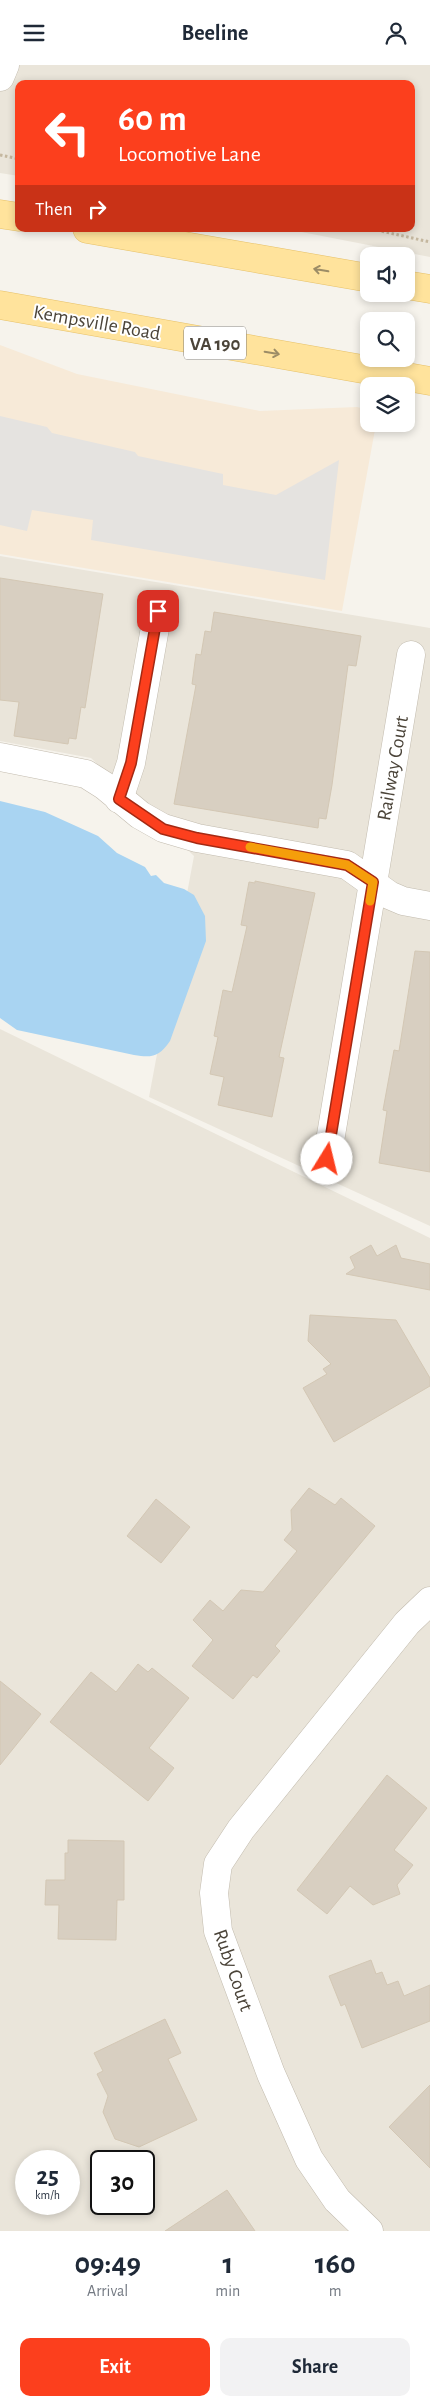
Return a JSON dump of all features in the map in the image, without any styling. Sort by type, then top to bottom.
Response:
[{"type":"main road","points":[[0,214],[15,216]]},
{"type":"main road","points":[[104,232],[360,276]]},
{"type":"main road","points":[[415,286],[430,289]]},
{"type":"main road","name":"Kempsville Road","points":[[0,305],[430,381]]},
{"type":"street","points":[[0,77],[6,65]]},
{"type":"street","points":[[119,799],[131,763],[158,611]]},
{"type":"street","name":"Railway Court","points":[[327,1159],[411,655]]},
{"type":"street","points":[[0,757],[86,774],[163,829],[197,838],[347,865],[389,895],[403,901],[430,906]]},
{"type":"street","name":"Ruby Court","points":[[369,2231],[337,2200],[309,2159],[271,2074],[218,1931],[214,1893],[218,1865],[241,1829],[407,1623],[430,1601]]},
{"type":"path","points":[[0,155],[15,158]]},
{"type":"path","points":[[385,232],[430,242]]},
{"type":"shaded area","points":[[0,65],[430,65],[430,257],[415,254],[415,247],[379,247],[301,232],[415,232],[415,80],[15,80],[15,175],[0,173]]},
{"type":"shaded area","points":[[0,345],[77,374],[260,411],[357,407],[360,408],[360,432],[375,432],[342,611],[0,554]]},
{"type":"shaded area","points":[[0,416],[47,427],[52,433],[135,452],[138,456],[223,474],[223,485],[276,495],[339,460],[325,580],[91,540],[93,520],[32,510],[27,531],[0,525]]},
{"type":"shaded area","points":[[0,556],[430,628],[430,1226],[149,1097],[194,856],[91,758],[0,741]]},
{"type":"shaded area","points":[[0,1029],[430,1238],[430,2231],[0,2231]]},
{"type":"water","points":[[0,801],[45,812],[98,836],[117,853],[145,867],[151,876],[156,875],[164,883],[184,889],[194,895],[205,916],[206,941],[170,1041],[159,1053],[150,1056],[134,1055],[17,1030],[0,1018]]},
{"type":"building","points":[[0,578],[103,594],[85,708],[81,707],[76,739],[69,738],[68,744],[14,736],[19,702],[0,700]]},
{"type":"building","points":[[214,612],[361,636],[356,666],[348,665],[326,819],[319,818],[318,828],[174,804],[196,685],[192,684],[196,654],[201,655],[205,631],[211,632]]},
{"type":"building","points":[[255,881],[315,893],[279,1057],[284,1058],[272,1117],[218,1105],[224,1077],[210,1074],[218,1037],[214,1036],[223,990],[232,992],[247,926],[241,925],[249,882],[255,883]]},
{"type":"building","points":[[415,951],[430,952],[430,1172],[379,1163],[387,1111],[383,1110],[394,1050],[399,1051]]},
{"type":"building","points":[[371,1245],[377,1256],[396,1245],[401,1258],[430,1264],[430,1290],[346,1274],[355,1268],[350,1257]]},
{"type":"building","points":[[310,1315],[396,1320],[430,1378],[430,1386],[334,1442],[303,1388],[327,1374],[323,1369],[331,1364],[308,1341]]},
{"type":"building","points":[[309,1488],[335,1505],[341,1498],[375,1526],[275,1646],[280,1651],[257,1678],[253,1675],[233,1699],[192,1666],[213,1640],[193,1620],[210,1600],[223,1611],[241,1590],[263,1592],[297,1551],[284,1540],[292,1530],[291,1510]]},
{"type":"building","points":[[156,1499],[190,1527],[161,1563],[127,1536]]},
{"type":"building","points":[[138,1664],[148,1672],[152,1668],[189,1698],[149,1748],[174,1768],[148,1801],[50,1722],[91,1672],[116,1692]]},
{"type":"building","points":[[0,1681],[41,1714],[0,1765]]},
{"type":"building","points":[[387,1775],[427,1808],[394,1850],[413,1865],[397,1885],[400,1894],[373,1905],[350,1886],[327,1914],[297,1890]]},
{"type":"building","points":[[68,1840],[124,1841],[124,1900],[117,1900],[116,1940],[58,1939],[59,1905],[45,1905],[46,1880],[65,1880],[65,1853],[68,1853]]},
{"type":"building","points":[[371,1960],[376,1974],[382,1972],[387,1985],[398,1981],[404,1996],[430,1985],[430,2021],[362,2048],[345,2004],[341,2006],[329,1976]]},
{"type":"building","points":[[165,2019],[181,2053],[168,2059],[197,2120],[139,2147],[115,2139],[103,2112],[108,2096],[97,2074],[103,2071],[94,2053]]},
{"type":"building","points":[[430,2085],[430,2168],[389,2127]]},
{"type":"building","points":[[227,2190],[255,2231],[165,2231]]},
{"type":"slow traffic","points":[[250,847],[347,865],[373,882],[370,901]]},
{"type":"route","points":[[158,611],[131,763],[119,799],[163,829],[197,838],[347,865],[373,882],[327,1159]]}]
